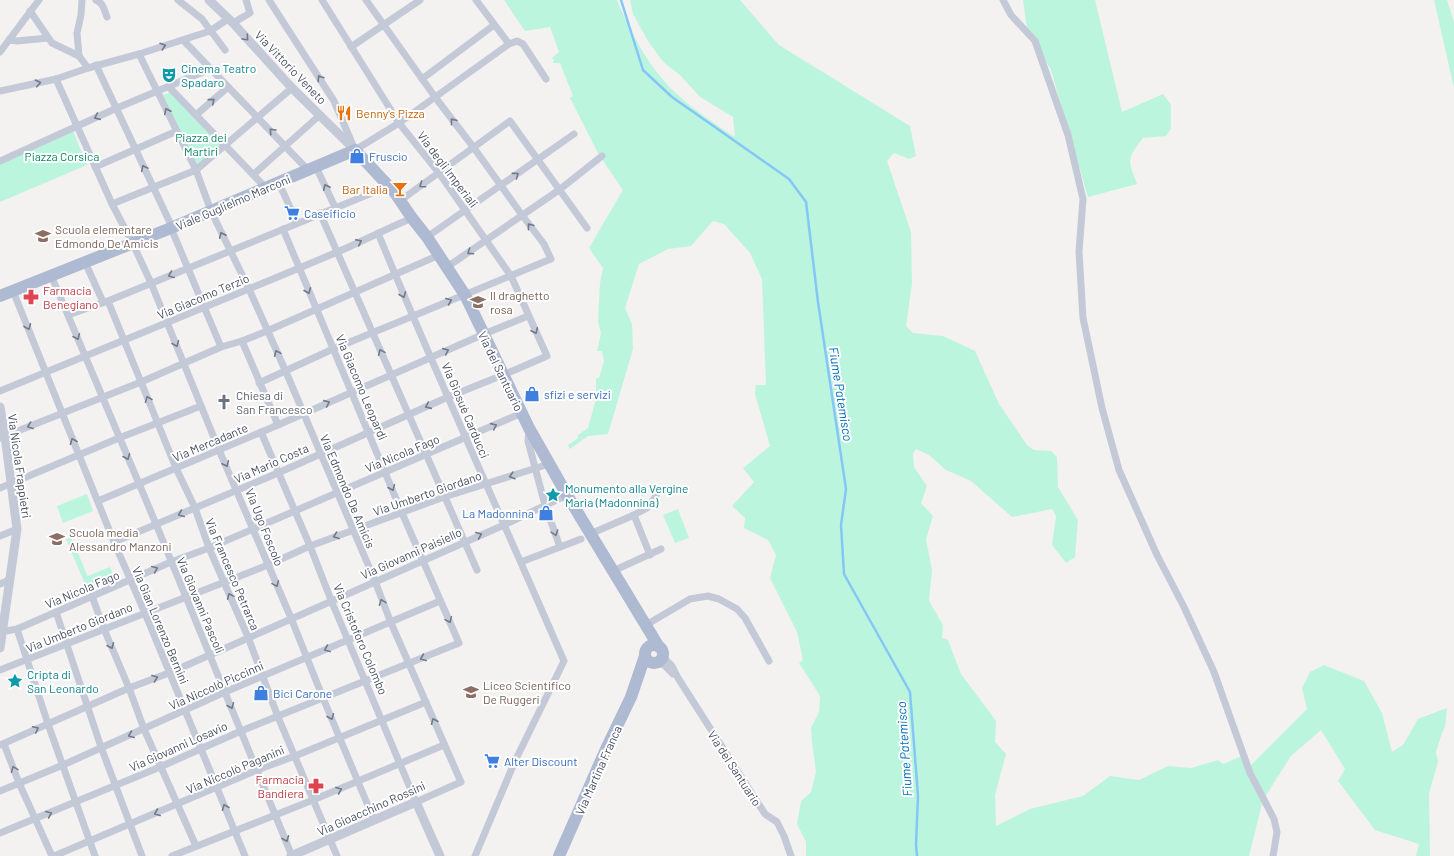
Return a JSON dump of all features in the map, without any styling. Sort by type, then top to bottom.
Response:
[{"type":"main road","name":"Viale Guglielmo Marconi","points":[[0,296],[133,244],[355,150]]},
{"type":"main road","name":"Via del Santuario","points":[[355,150],[401,200],[465,295],[529,428],[567,495],[585,536],[613,571],[646,625],[654,656]]},
{"type":"main road","name":"Via del Santuario","points":[[632,602],[643,633],[654,656]]},
{"type":"main road","name":"Via Martina Franca","points":[[559,856],[637,683],[654,656]]},
{"type":"street","points":[[0,52],[30,10],[39,0]]},
{"type":"street","points":[[79,56],[77,33],[81,15],[82,0]]},
{"type":"street","points":[[178,0],[202,19],[225,50]]},
{"type":"street","name":"Via Vittorio Veneto","points":[[209,0],[231,21],[292,88],[355,150]]},
{"type":"street","points":[[0,91],[56,79],[96,65],[139,54],[210,31],[250,13],[246,0]]},
{"type":"street","points":[[269,0],[334,101],[355,150],[399,123],[508,44],[517,41],[523,44],[546,79]]},
{"type":"street","name":"Via degli Imperiali","points":[[322,0],[399,123],[439,173],[511,276],[547,356]]},
{"type":"street","points":[[260,383],[333,349],[551,259],[544,244],[435,97],[366,0]]},
{"type":"street","points":[[351,47],[420,0]]},
{"type":"street","points":[[476,0],[508,44]]},
{"type":"street","points":[[1003,0],[1011,15],[1035,40],[1068,135],[1083,199],[1079,252],[1083,318],[1102,408],[1119,470],[1157,555],[1184,607],[1214,672],[1250,773],[1274,819],[1277,832],[1273,856]]},
{"type":"street","points":[[100,1],[106,17]]},
{"type":"street","points":[[30,10],[52,43],[79,56],[88,68]]},
{"type":"street","points":[[422,79],[494,25]]},
{"type":"street","points":[[0,38],[8,42],[48,38]]},
{"type":"street","points":[[183,40],[285,146],[312,168],[335,207]]},
{"type":"street","name":"Via Edmondo De Amicis","points":[[139,54],[196,170],[211,211],[249,289],[286,372],[391,623],[461,782]]},
{"type":"street","points":[[96,65],[172,227],[171,228],[187,268],[221,347]]},
{"type":"street","points":[[0,161],[77,125],[210,69]]},
{"type":"street","name":"Via Ugo Foscolo","points":[[56,79],[112,204],[133,244],[168,323],[219,450],[308,657],[357,782],[374,820]]},
{"type":"street","points":[[169,87],[266,188]]},
{"type":"street","points":[[196,115],[228,87]]},
{"type":"street","points":[[112,204],[196,170],[292,88]]},
{"type":"street","points":[[254,174],[320,115]]},
{"type":"street","points":[[401,200],[510,121],[587,228]]},
{"type":"street","points":[[95,166],[177,131]]},
{"type":"street","points":[[427,237],[574,134]]},
{"type":"street","points":[[447,268],[559,190],[602,156]]},
{"type":"street","points":[[279,183],[297,223]]},
{"type":"street","points":[[68,316],[389,186]]},
{"type":"street","points":[[320,213],[477,570]]},
{"type":"street","name":"Via Giacomo Terzio","points":[[0,391],[84,355],[168,323],[249,289],[337,252],[412,218]]},
{"type":"street","name":"Via Giacomo Leopardi","points":[[282,229],[402,513],[459,643]]},
{"type":"street","name":"Via Giosuè Carducci","points":[[378,233],[465,438],[564,661],[515,761],[475,856]]},
{"type":"street","points":[[3,437],[141,382],[221,347],[242,341],[267,331],[439,255]]},
{"type":"street","name":"Via Francesco Petrarca","points":[[85,262],[124,340],[176,468],[194,508],[209,548],[264,676],[278,717],[337,856]]},
{"type":"street","name":"Via Giovanni Pascoli","points":[[51,275],[156,524],[292,856]]},
{"type":"street","name":"Via Gian Lorenzo Bernini","points":[[13,291],[114,542],[145,613],[245,856]]},
{"type":"street","name":"Via Mercadante","points":[[98,501],[278,425],[528,316]]},
{"type":"street","points":[[242,341],[278,425]]},
{"type":"street","name":"Via Mario Costa","points":[[114,542],[278,473],[448,397],[547,356]]},
{"type":"street","points":[[0,488],[119,438],[201,406]]},
{"type":"street","name":"Via Nicola Frappietri","points":[[0,407],[16,529],[0,648]]},
{"type":"street","name":"Via Nicola Fago","points":[[1,632],[17,629],[171,562],[209,548],[296,511],[522,413]]},
{"type":"street","points":[[529,428],[528,441],[535,469],[545,505],[560,547]]},
{"type":"street","name":"Via Cristoforo Colombo","points":[[261,432],[296,511],[331,600],[440,856]]},
{"type":"street","name":"Via Umberto Giordano","points":[[0,670],[268,565],[310,546],[444,497],[549,464]]},
{"type":"street","name":"Via Giovanni Paisiello","points":[[2,744],[130,688],[169,673],[567,495]]},
{"type":"street","points":[[521,562],[634,515],[646,508],[656,496]]},
{"type":"street","points":[[634,515],[650,555]]},
{"type":"street","points":[[0,536],[16,529]]},
{"type":"street","points":[[613,571],[661,550]]},
{"type":"street","points":[[0,584],[9,580]]},
{"type":"street","points":[[92,596],[104,629],[130,688],[144,729],[196,846]]},
{"type":"street","points":[[646,625],[690,598],[708,596],[719,599],[737,608],[745,618],[769,661]]},
{"type":"street","name":"Via Niccolò Piccinni","points":[[0,791],[63,765],[225,692],[440,601]]},
{"type":"street","points":[[56,612],[101,747],[142,856]]},
{"type":"street","points":[[17,629],[48,724],[95,856]]},
{"type":"street","name":"Via Giovanni Losavio","points":[[0,833],[160,767],[241,731],[459,643]]},
{"type":"street","name":"Via del Santuario","points":[[654,656],[678,678],[765,814],[777,822],[791,856]]},
{"type":"street","name":"Via Niccolò Paganini","points":[[53,856],[178,805],[257,770],[426,702]]},
{"type":"street","points":[[2,744],[53,856]]},
{"type":"street","points":[[172,856],[234,830],[313,800],[444,745]]},
{"type":"street","name":"Via Gioacchino Rossini","points":[[292,856],[461,782]]},
{"type":"green space","points":[[504,0],[617,0],[638,43],[657,73],[672,90],[689,105],[707,119],[735,137],[733,117],[700,97],[680,75],[661,59],[648,41],[633,14],[630,0],[740,0],[779,45],[910,126],[916,156],[909,159],[894,153],[887,161],[911,232],[912,284],[906,326],[913,333],[943,336],[975,351],[999,404],[1027,445],[1034,450],[1051,451],[1057,457],[1058,487],[1078,520],[1075,557],[1066,563],[1052,545],[1056,516],[1052,509],[1012,517],[971,481],[946,470],[929,455],[916,449],[913,453],[914,467],[927,486],[921,503],[933,516],[926,539],[932,570],[929,601],[943,625],[942,638],[948,640],[961,674],[996,721],[995,742],[1006,754],[995,795],[996,826],[1030,809],[1083,796],[1110,776],[1139,780],[1168,766],[1191,768],[1218,760],[1223,764],[1242,756],[1262,804],[1249,856],[806,856],[806,842],[797,824],[801,801],[811,792],[816,772],[811,728],[819,712],[820,696],[799,663],[803,660],[797,632],[770,578],[776,555],[768,540],[744,528],[745,518],[732,506],[754,482],[743,468],[770,446],[755,394],[756,385],[766,385],[762,279],[750,253],[724,224],[713,221],[691,246],[668,249],[639,264],[625,308],[632,324],[633,349],[608,434],[588,436],[570,449],[568,445],[588,428],[596,399],[596,378],[599,378],[604,361],[602,351],[597,351],[601,333],[598,322],[600,283],[603,268],[589,248],[623,190],[599,155],[570,98],[573,96],[560,63],[553,63],[554,59],[551,59],[559,52],[550,27],[525,31]]},
{"type":"green space","points":[[1023,0],[1095,0],[1122,112],[1163,94],[1171,105],[1171,129],[1166,136],[1143,138],[1131,156],[1130,164],[1137,184],[1088,197],[1051,70],[1027,29]]},
{"type":"green space","points":[[1434,0],[1447,0],[1454,22],[1454,88]]},
{"type":"green space","name":"Piazza dei Martiri","points":[[170,92],[220,145],[197,165],[163,95]]},
{"type":"green space","name":"Piazza Corsica","points":[[73,131],[87,165],[0,202],[0,164]]},
{"type":"green space","points":[[87,494],[93,511],[63,523],[57,506]]},
{"type":"green space","points":[[678,509],[689,538],[675,543],[663,515]]},
{"type":"green space","points":[[71,537],[88,577],[110,567],[115,579],[88,591],[66,539]]},
{"type":"green space","points":[[1324,665],[1364,681],[1382,713],[1392,752],[1403,745],[1418,719],[1447,708],[1445,727],[1436,752],[1438,762],[1429,793],[1430,856],[1416,856],[1419,844],[1375,830],[1338,781],[1345,769],[1321,730],[1291,756],[1265,797],[1250,766],[1307,709],[1302,688],[1310,672]]},
{"type":"waterway","name":"Fiume Patemisco","points":[[621,0],[643,70],[672,97],[789,179],[806,202],[818,302],[846,489],[841,525],[844,574],[910,692],[918,796],[917,856]]},
{"type":"place","name":"Cinema Teatro Spadaro","points":[[169,75]]},
{"type":"place","name":"Benny's Pizza","points":[[344,113]]},
{"type":"place","name":"Fruscìo","points":[[357,156]]},
{"type":"place","name":"Bar Italia","points":[[400,189]]},
{"type":"place","name":"Caseificio","points":[[292,213]]},
{"type":"place","name":"Scuola elementare Edmondo De Amicis","points":[[43,236]]},
{"type":"place","name":"Farmacia Benegiano","points":[[31,297]]},
{"type":"place","name":"Il draghetto rosa","points":[[478,302]]},
{"type":"place","name":"sfizi e servizi","points":[[532,394]]},
{"type":"place","name":"Chiesa di San Francesco","points":[[224,402]]},
{"type":"place","name":"Monumento alla Vergine Maria (Madonnina)","points":[[553,495]]},
{"type":"place","name":"La Madonnina","points":[[546,513]]},
{"type":"place","name":"Scuola media Alessandro Manzoni","points":[[57,539]]},
{"type":"place","name":"Cripta di San Leonardo","points":[[15,681]]},
{"type":"place","name":"Liceo Scientifico De Ruggeri","points":[[471,692]]},
{"type":"place","name":"Bici Carone","points":[[261,693]]},
{"type":"place","name":"Alter Discount","points":[[492,761]]},
{"type":"place","name":"Farmacia Bandiera","points":[[316,786]]}]
